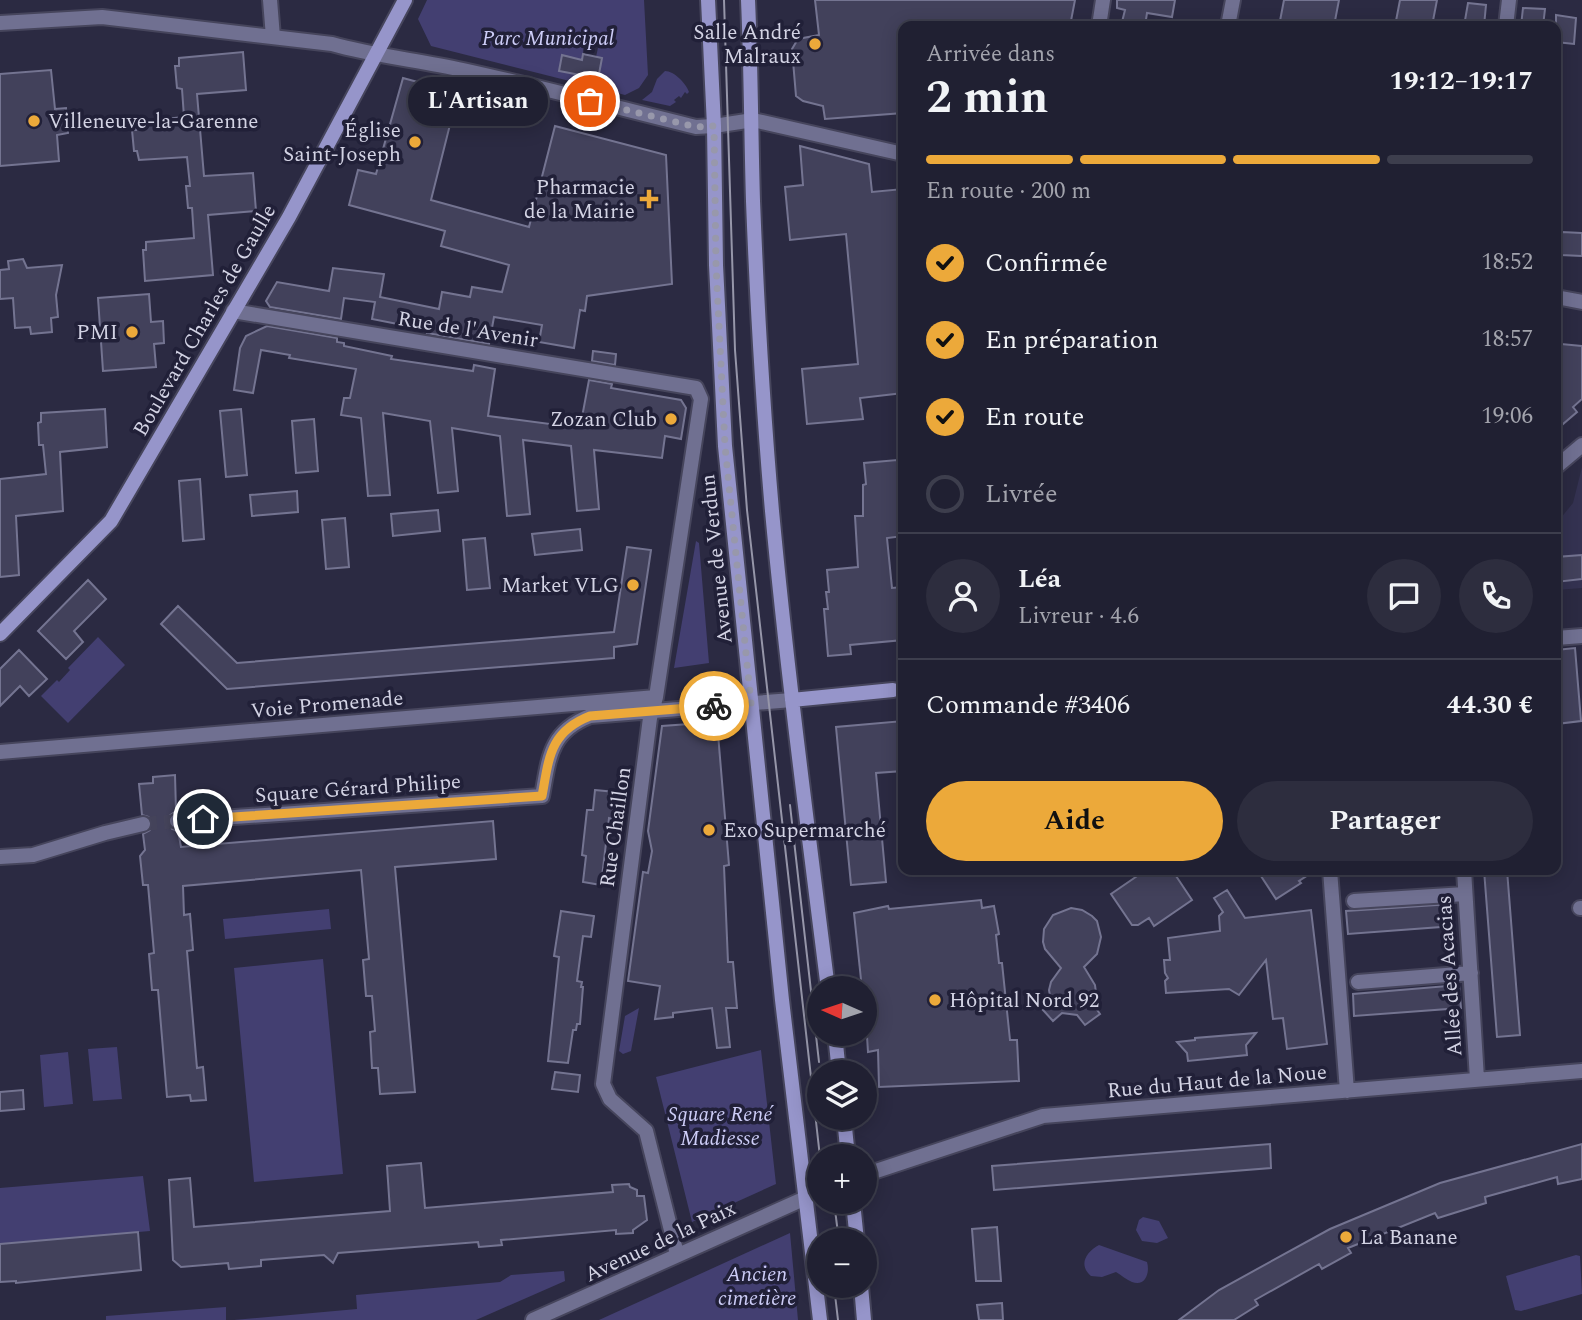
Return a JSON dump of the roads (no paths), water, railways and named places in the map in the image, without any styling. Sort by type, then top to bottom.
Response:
[{"type":"main road","name":"Boulevard Charles de Gaulle","points":[[0,634],[111,521],[289,217],[405,0]]},
{"type":"main road","name":"Avenue de Verdun","points":[[708,0],[725,446],[804,1199],[820,1320]]},
{"type":"main road","points":[[748,0],[753,200],[772,511],[826,976]]},
{"type":"main road","name":"Voie Promenade","points":[[792,700],[898,689]]},
{"type":"main road","points":[[862,1298],[864,1320]]},
{"type":"street","points":[[270,0],[273,37]]},
{"type":"street","points":[[1099,21],[1103,0]]},
{"type":"street","points":[[1229,21],[1233,0]]},
{"type":"street","points":[[1507,21],[1509,0]]},
{"type":"street","points":[[0,23],[102,17],[332,44],[474,72],[696,127],[753,120],[898,154]]},
{"type":"street","points":[[1561,298],[1582,302]]},
{"type":"street","name":"Rue de l'Avenir","points":[[233,311],[696,388]]},
{"type":"street","name":"Rue Chaillon","points":[[677,1254],[646,1131],[610,1099],[603,1084],[654,704],[701,399],[696,388]]},
{"type":"street","points":[[1561,463],[1582,445]]},
{"type":"street","points":[[1561,638],[1582,636]]},
{"type":"street","name":"Voie Promenade","points":[[0,752],[654,704],[792,700]]},
{"type":"street","name":"Square Gérard Philipe","points":[[177,821],[542,796],[551,751],[558,737],[567,728],[590,716],[654,704]]},
{"type":"street","points":[[0,857],[33,855],[143,824]]},
{"type":"street","points":[[1330,875],[1347,1091]]},
{"type":"street","name":"Allée des Acacias","points":[[1464,875],[1477,1079]]},
{"type":"street","points":[[1354,901],[1465,894]]},
{"type":"street","points":[[1359,982],[1471,973]]},
{"type":"street","name":"Rue du Haut de la Noue","points":[[877,1171],[1043,1116],[1582,1071]]},
{"type":"street","name":"Avenue de la Paix","points":[[533,1320],[804,1199]]},
{"type":"tunnel","points":[[143,824],[177,821]]},
{"type":"tram line","points":[[724,0],[735,350],[747,510],[819,1144]]},
{"type":"tram line","points":[[790,805],[819,1060]]},
{"type":"tram line","points":[[836,1214],[837,1228]]},
{"type":"tram line","points":[[835,1298],[838,1320]]},
{"type":"place","name":"Salle André Malraux","points":[[815,44]]},
{"type":"place","name":"L'Artisan","points":[[590,101]]},
{"type":"place","name":"Villeneuve-la-Garenne","points":[[34,121]]},
{"type":"place","name":"Église Saint-Joseph","points":[[415,142]]},
{"type":"place","name":"Pharmacie de la Mairie","points":[[649,199]]},
{"type":"place","name":"PMI","points":[[132,332]]},
{"type":"place","name":"Zozan Club","points":[[671,419]]},
{"type":"place","name":"Market VLG","points":[[633,585]]},
{"type":"place","name":"Exo Supermarché","points":[[709,830]]},
{"type":"place","name":"Hôpital Nord 92","points":[[935,1000]]},
{"type":"place","name":"La Banane","points":[[1346,1237]]},
{"type":"park label","name":"Parc Municipal","points":[[548,38]]},
{"type":"park label","name":"Square René Madiesse","points":[[720,1126]]},
{"type":"park label","name":"Ancien cimetière","points":[[757,1286]]}]
